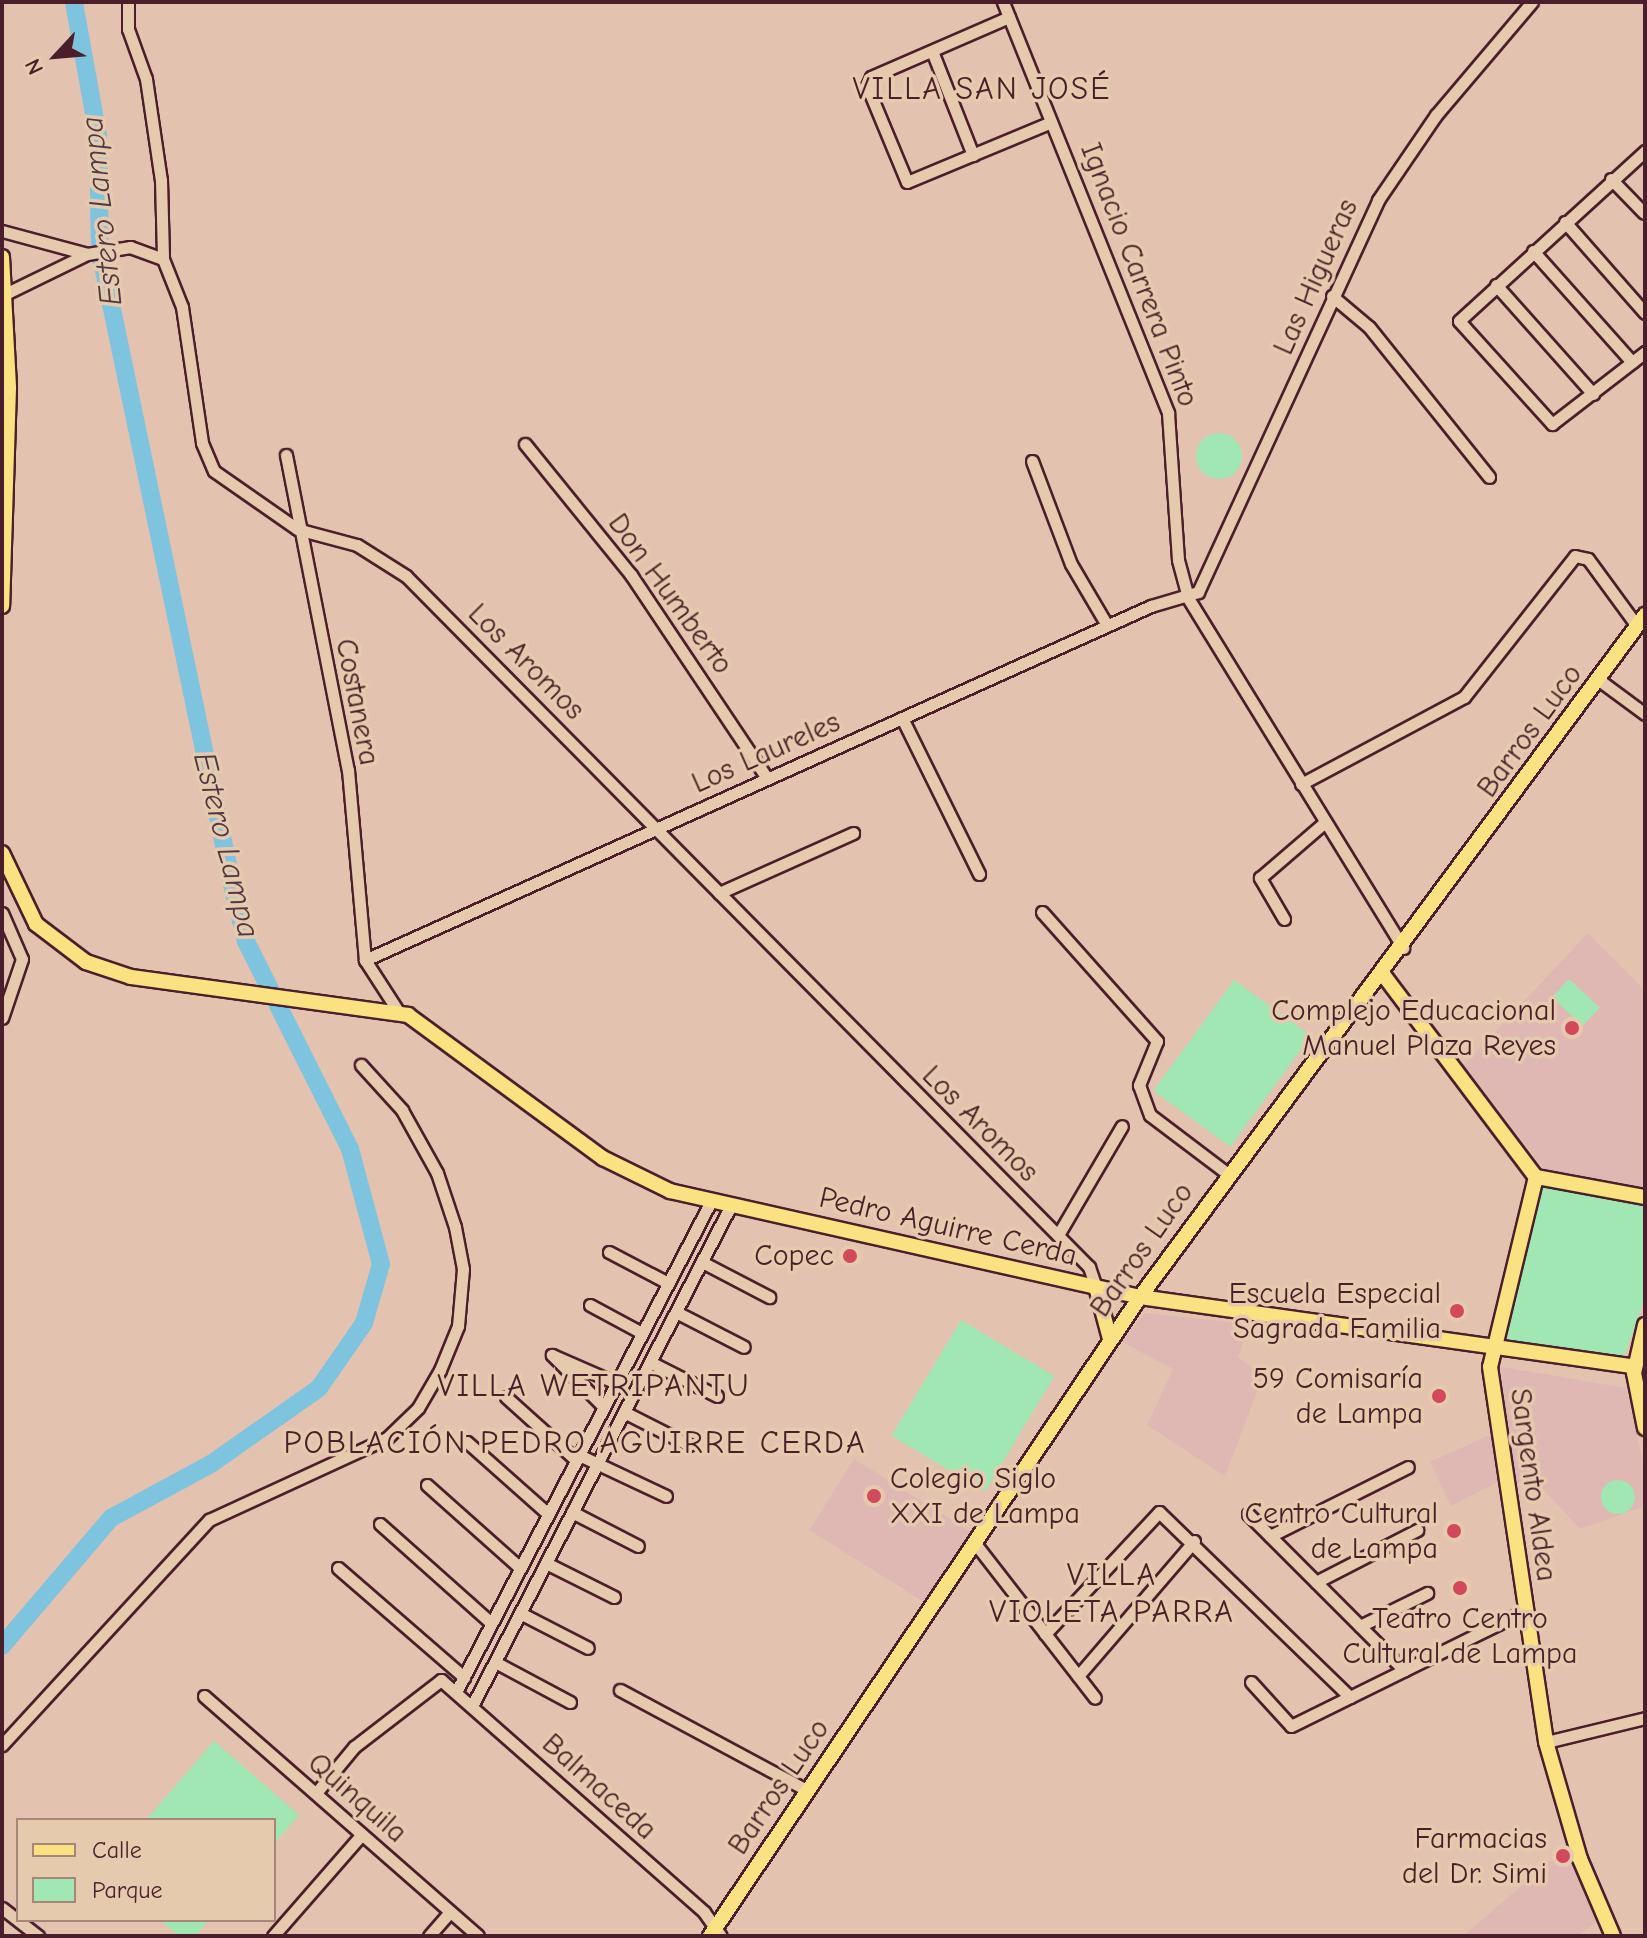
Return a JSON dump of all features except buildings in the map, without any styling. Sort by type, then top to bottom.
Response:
[{"type":"main road","points":[[2,257],[5,294],[2,606]]},
{"type":"main road","name":"Barros Luco","points":[[716,1933],[1110,1339],[1228,1174],[1403,948],[1641,620]]},
{"type":"main road","name":"Pedro Aguirre Cerda","points":[[2,853],[23,905],[55,942],[112,972],[398,1011],[438,1031],[616,1166],[711,1201],[1140,1297],[1635,1367]]},
{"type":"main road","points":[[1382,973],[1536,1177],[1645,1197]]},
{"type":"main road","name":"Sargento Aldea","points":[[1536,1177],[1492,1348],[1525,1611],[1546,1742],[1580,1859],[1613,1936]]},
{"type":"main road","points":[[1096,1287],[1110,1339]]},
{"type":"main road","points":[[1645,1325],[1635,1367],[1645,1428]]},
{"type":"street","name":"Los Aromos","points":[[128,2],[128,29],[146,79],[161,180],[163,259],[182,307],[207,458],[223,479],[297,529],[357,545],[406,576],[1092,1270],[1096,1287]]},
{"type":"street","name":"Ignacio Carrera Pinto","points":[[1003,2],[1168,413],[1177,550],[1188,598],[1403,948]]},
{"type":"street","name":"Las Higueras","points":[[1188,598],[1205,584],[1400,163],[1532,2]]},
{"type":"street","points":[[1009,17],[867,81],[907,182],[1051,122]]},
{"type":"street","points":[[932,51],[973,155]]},
{"type":"street","points":[[1645,151],[1496,285],[1460,325],[1550,423],[1593,394],[1645,352]]},
{"type":"street","points":[[1611,179],[1644,213]]},
{"type":"street","points":[[1565,222],[1645,313]]},
{"type":"street","points":[[2,231],[87,254]]},
{"type":"street","points":[[5,294],[87,254],[130,247],[163,259]]},
{"type":"street","points":[[1533,251],[1632,362]]},
{"type":"street","points":[[1496,285],[1593,394]]},
{"type":"street","points":[[1336,299],[1369,327],[1489,477]]},
{"type":"street","name":"Don Humberto","points":[[525,444],[631,575],[767,778]]},
{"type":"street","name":"Costanera","points":[[286,455],[297,529],[348,770],[365,960]]},
{"type":"street","points":[[1032,461],[1071,564],[1107,625]]},
{"type":"street","points":[[1301,784],[1464,697],[1575,556],[1588,559],[1641,620]]},
{"type":"street","name":"Los Laureles","points":[[365,960],[767,778],[904,722],[1107,625],[1188,598]]},
{"type":"street","points":[[1599,680],[1645,714]]},
{"type":"street","points":[[904,722],[979,874]]},
{"type":"street","points":[[1284,919],[1260,878],[1325,822]]},
{"type":"street","points":[[719,893],[853,833]]},
{"type":"street","points":[[1042,912],[1157,1041],[1140,1081],[1150,1115],[1228,1174]]},
{"type":"street","points":[[2,913],[22,959],[2,1018]]},
{"type":"street","points":[[365,960],[398,1011]]},
{"type":"street","points":[[2,1745],[209,1520],[387,1438],[418,1408],[440,1370],[458,1326],[463,1269],[455,1227],[437,1173],[402,1110],[361,1065]]},
{"type":"street","points":[[1058,1235],[1122,1126]]},
{"type":"street","points":[[456,1692],[711,1201]]},
{"type":"street","points":[[472,1706],[731,1205]]},
{"type":"street","points":[[688,1244],[704,1258],[769,1297]]},
{"type":"street","points":[[609,1252],[668,1283]]},
{"type":"street","points":[[590,1305],[642,1333]]},
{"type":"street","points":[[676,1312],[744,1347]]},
{"type":"street","points":[[604,1407],[552,1355],[616,1383]]},
{"type":"street","points":[[650,1362],[717,1396]]},
{"type":"street","points":[[506,1397],[578,1458],[598,1463],[666,1496]]},
{"type":"street","points":[[624,1412],[689,1445]]},
{"type":"street","points":[[586,1440],[605,1450]]},
{"type":"street","points":[[467,1442],[548,1514]]},
{"type":"street","points":[[1270,1536],[1408,1467]]},
{"type":"street","points":[[427,1485],[520,1568]]},
{"type":"street","points":[[572,1512],[638,1546]]},
{"type":"street","points":[[1045,1634],[1159,1512],[1194,1541],[1350,1697]]},
{"type":"street","points":[[1248,1514],[1404,1670]]},
{"type":"street","points":[[380,1524],[491,1623]]},
{"type":"street","points":[[1316,1582],[1417,1530]]},
{"type":"street","points":[[1078,1676],[1194,1541]]},
{"type":"street","points":[[974,1542],[1095,1698]]},
{"type":"street","points":[[546,1563],[614,1597]]},
{"type":"street","points":[[338,1568],[466,1672],[487,1678]]},
{"type":"street","points":[[1360,1626],[1427,1593]]},
{"type":"street","points":[[1251,1682],[1291,1726],[1525,1611]]},
{"type":"street","points":[[520,1613],[588,1648]]},
{"type":"street","points":[[495,1662],[570,1702]]},
{"type":"street","name":"Balmaceda","points":[[316,1793],[354,1747],[439,1680],[472,1706],[716,1933]]},
{"type":"street","points":[[620,1690],[808,1791]]},
{"type":"street","name":"Quinquila","points":[[204,1696],[478,1936]]},
{"type":"street","points":[[1546,1742],[1645,1718]]},
{"type":"street","points":[[273,1936],[362,1834]]},
{"type":"street","points":[[429,1936],[450,1912]]},
{"type":"street","points":[[20,1922],[38,1936]]},
{"type":"shaded area","name":"Complejo Educacional Manuel Plaza Reyes","points":[[1588,933],[1645,991],[1645,1188],[1544,1169],[1464,1065]]},
{"type":"shaded area","points":[[1145,1313],[1249,1324],[1238,1357],[1263,1376],[1225,1476],[1147,1425],[1173,1369],[1122,1342]]},
{"type":"shaded area","points":[[1501,1367],[1626,1388],[1645,1470],[1645,1506],[1580,1529],[1536,1481],[1514,1482]]},
{"type":"shaded area","points":[[1492,1434],[1498,1482],[1451,1506],[1430,1462]]},
{"type":"shaded area","name":"Colegio Siglo XXI de Lampa","points":[[854,1459],[972,1533],[927,1604],[809,1530]]},
{"type":"shaded area","points":[[1568,1846],[1598,1921],[1577,1936],[1463,1936]]},
{"type":"green space","points":[[1219,433],[1236,439],[1242,456],[1236,473],[1219,479],[1202,473],[1196,456],[1202,439]]},
{"type":"green space","points":[[1569,979],[1600,1008],[1583,1026],[1552,997]]},
{"type":"green space","points":[[1234,980],[1311,1036],[1230,1147],[1153,1091]]},
{"type":"green space","points":[[1544,1182],[1645,1201],[1645,1298],[1623,1359],[1505,1340]]},
{"type":"green space","points":[[961,1320],[1054,1376],[985,1492],[891,1436]]},
{"type":"green space","points":[[1618,1480],[1630,1485],[1635,1497],[1630,1509],[1618,1514],[1606,1509],[1601,1497],[1606,1485]]},
{"type":"green space","points":[[214,1741],[299,1815],[276,1842],[276,1818],[148,1818]]},
{"type":"green space","points":[[162,1922],[207,1922],[195,1936],[179,1936]]},
{"type":"waterway","name":"Estero Lampa","points":[[2,1646],[111,1518],[211,1464],[319,1388],[364,1323],[381,1264],[350,1149],[246,941],[233,889],[100,251],[98,136],[74,2]]},
{"type":"place","name":"Complejo Educacional Manuel Plaza Reyes","points":[[1572,1028]]},
{"type":"place","name":"Copec","points":[[850,1256]]},
{"type":"place","name":"Escuela Especial Sagrada Familia","points":[[1457,1311]]},
{"type":"place","name":"59 Comisaría de Lampa","points":[[1439,1396]]},
{"type":"place","name":"Colegio Siglo XXI de Lampa","points":[[874,1496]]},
{"type":"place","name":"Centro Cultural de Lampa","points":[[1454,1531]]},
{"type":"place","name":"Teatro Centro Cultural de Lampa","points":[[1460,1588]]},
{"type":"place","name":"Farmacias del Dr. Simi","points":[[1563,1856]]},
{"type":"district","name":"VILLA SAN JOSÉ","points":[[982,89]]},
{"type":"district","name":"VILLA WETRIPANTU","points":[[594,1386]]},
{"type":"district","name":"POBLACIÓN PEDRO AGUIRRE CERDA","points":[[575,1443]]},
{"type":"district","name":"VILLA VIOLETA PARRA","points":[[1112,1594]]}]
